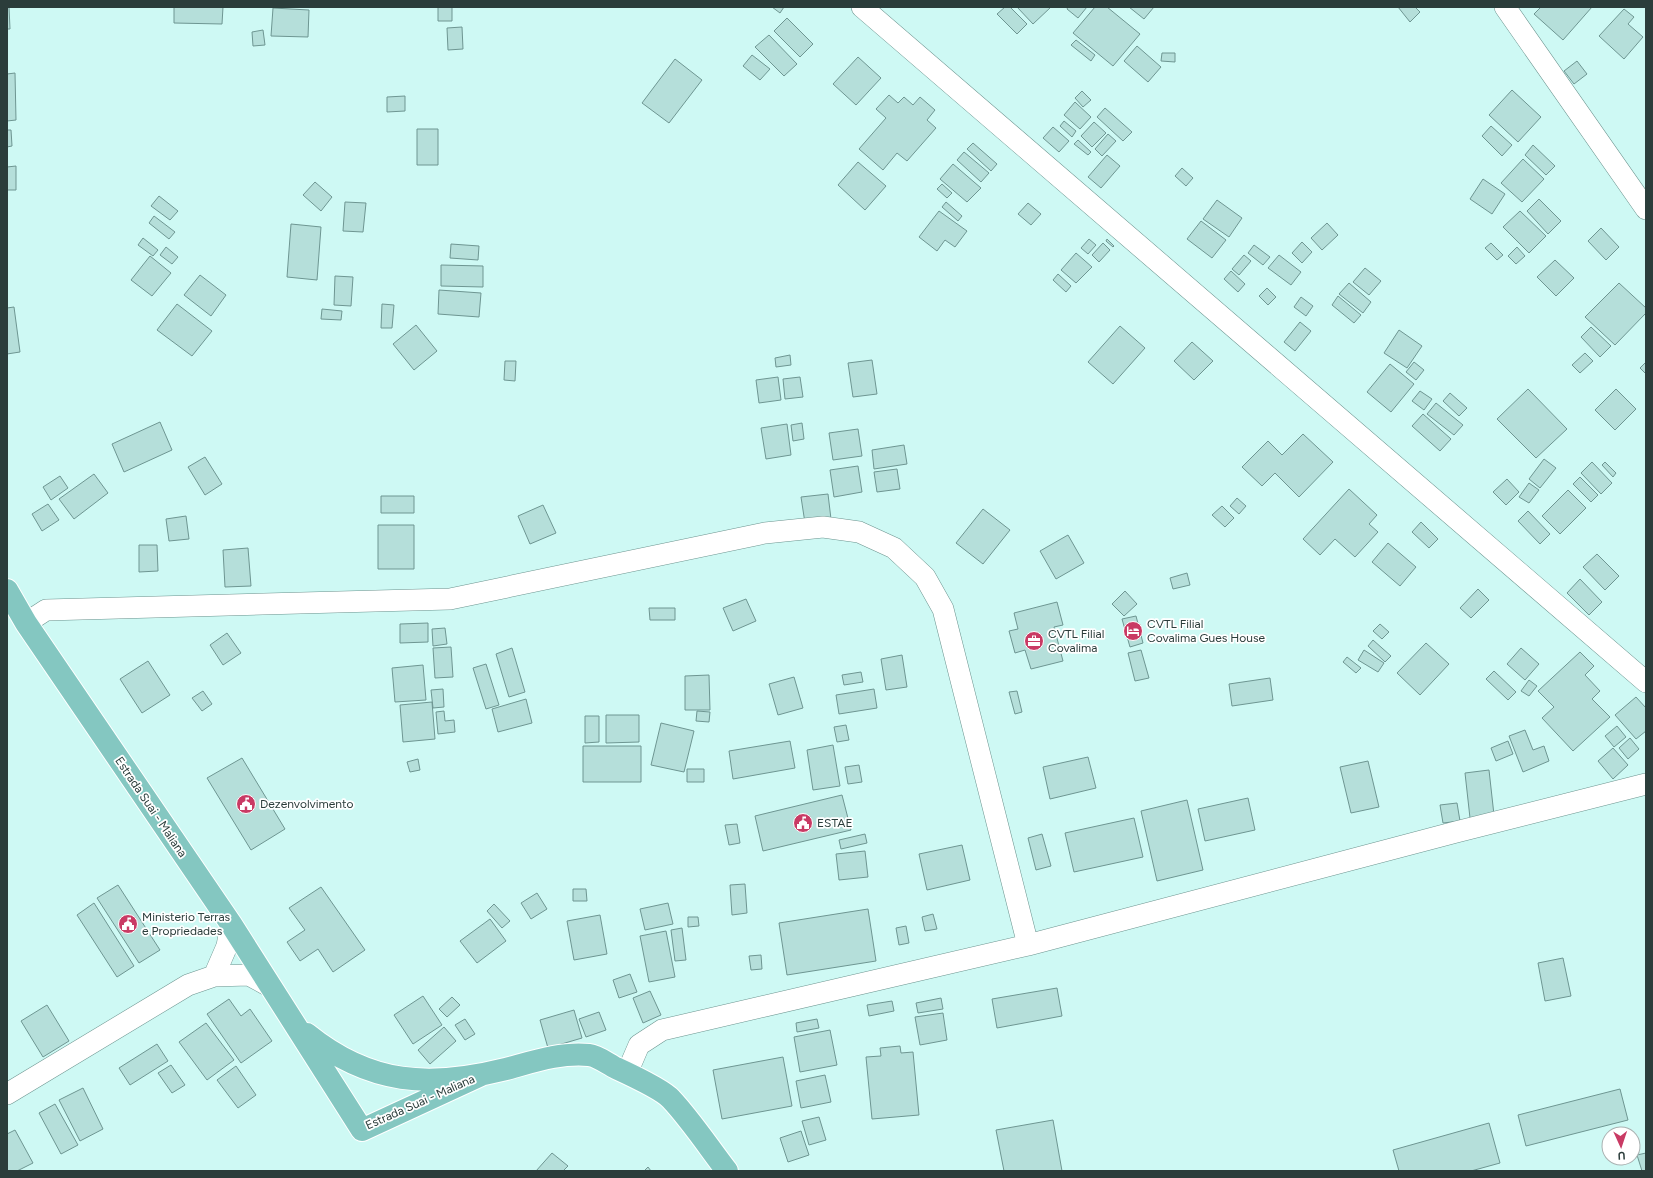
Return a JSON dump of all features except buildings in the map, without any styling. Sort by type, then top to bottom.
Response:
[{"type":"main road","name":"Estrada Suai - Maliana","points":[[7,590],[26,623],[231,924],[362,1130],[481,1075]]},
{"type":"main road","name":"Estrada Suai - Maliana","points":[[295,1024],[326,1050],[362,1068],[401,1078],[441,1081],[481,1075],[553,1057],[590,1055],[627,1073],[670,1098],[727,1171]]},
{"type":"street","points":[[862,7],[1646,682]]},
{"type":"street","points":[[1505,7],[1646,209]]},
{"type":"street","points":[[26,623],[46,610],[450,599],[766,533],[823,527],[859,532],[894,548],[925,577],[943,609],[1028,945]]},
{"type":"street","points":[[627,1073],[639,1045],[662,1030],[1028,945],[1456,832],[1646,784]]},
{"type":"street","points":[[214,976],[227,946],[231,924]]},
{"type":"street","points":[[7,1094],[188,985],[214,976],[249,975],[271,987]]},
{"type":"place","name":"CVTL Filial Covalima Gues House","points":[[1133,631]]},
{"type":"place","name":"CVTL Filial Covalima","points":[[1034,641]]},
{"type":"place","name":"Dezenvolvimento","points":[[246,804]]},
{"type":"place","name":"ESTAE","points":[[803,823]]},
{"type":"place","name":"Ministerio Terras e Propriedades","points":[[128,924]]}]
